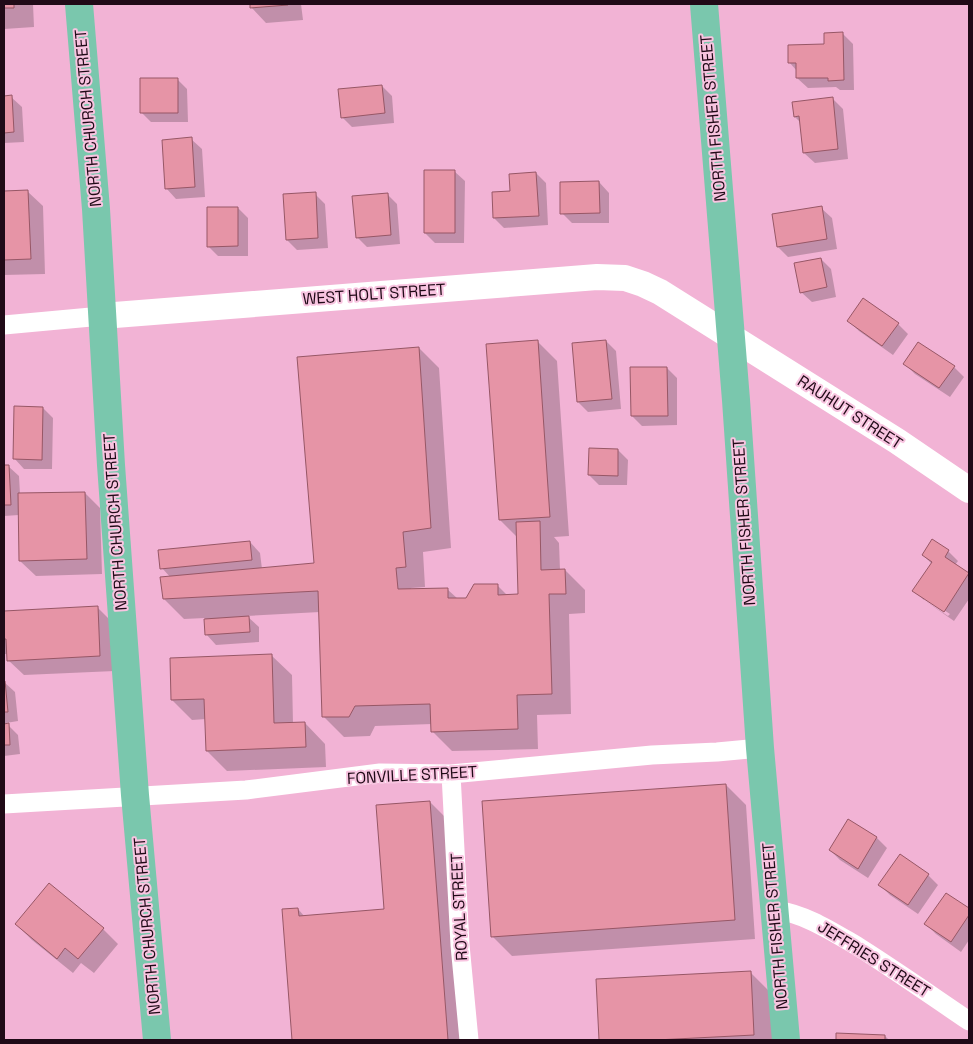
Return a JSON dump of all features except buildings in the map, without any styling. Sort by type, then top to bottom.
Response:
[{"type":"main road","name":"NORTH CHURCH STREET","points":[[79,4],[96,209],[111,474],[135,796],[157,1040]]},
{"type":"main road","name":"NORTH FISHER STREET","points":[[704,4],[760,748],[786,1040]]},
{"type":"main road","name":"WEST HOLT STREET","points":[[102,316],[597,276],[625,278],[643,284],[660,292],[730,335]]},
{"type":"main road","name":"RAUHUT STREET","points":[[730,335],[969,490]]},
{"type":"street","name":"WEST HOLT STREET","points":[[4,325],[102,316]]},
{"type":"street","name":"FONVILLE STREET","points":[[4,804],[246,790],[380,774],[452,774],[652,755],[760,748]]},
{"type":"street","name":"ROYAL STREET","points":[[452,774],[460,945],[469,1040]]},
{"type":"street","name":"JEFFRIES STREET","points":[[773,908],[791,912],[815,921],[873,956],[969,1021]]}]
